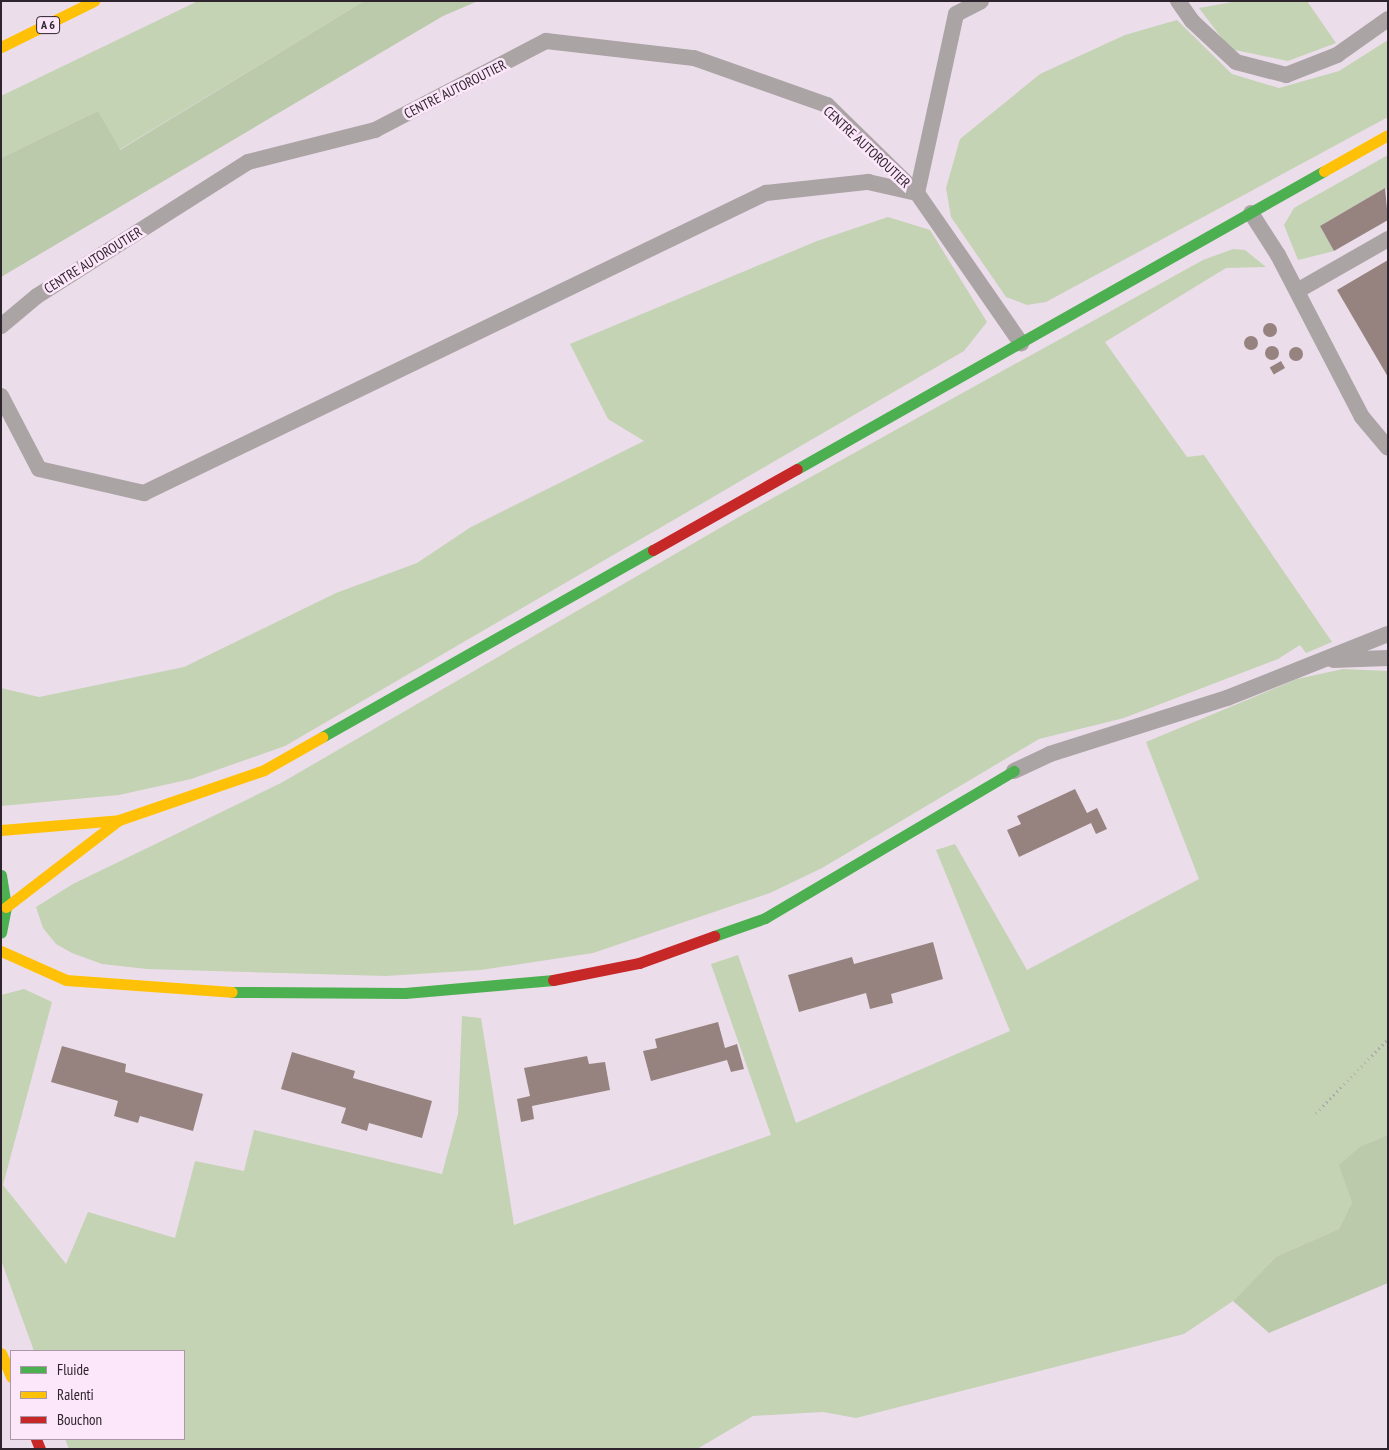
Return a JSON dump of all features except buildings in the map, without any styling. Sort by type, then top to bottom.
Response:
[{"type":"main road","name":"A 6","points":[[1,47],[94,1]]},
{"type":"main road","points":[[1,830],[120,820],[264,770],[1388,135]]},
{"type":"main road","points":[[1,951],[66,980],[184,992],[405,993],[537,982],[639,963],[765,918],[1014,771]]},
{"type":"main road","points":[[6,907],[120,820]]},
{"type":"main road","points":[[1,875],[6,907],[1,933]]},
{"type":"main road","points":[[1,1353],[10,1375]]},
{"type":"lane","name":"CENTRE AUTOROUTIER","points":[[917,193],[956,14],[981,1]]},
{"type":"lane","points":[[1178,1],[1192,21],[1236,62],[1286,75],[1337,55],[1388,19]]},
{"type":"lane","name":"CENTRE AUTOROUTIER","points":[[1,326],[37,296],[248,162],[375,130],[546,41],[694,58],[827,105],[917,193],[1021,343]]},
{"type":"lane","name":"CENTRE AUTOROUTIER","points":[[1,396],[39,469],[144,493],[766,192],[868,182],[917,193]]},
{"type":"lane","points":[[1251,213],[1297,291],[1362,417],[1388,448]]},
{"type":"lane","points":[[1297,291],[1388,239]]},
{"type":"lane","points":[[1014,771],[1050,754],[1166,721],[1388,634]]},
{"type":"lane","points":[[1320,661],[1388,658]]},
{"type":"path","points":[[1316,1113],[1388,1039]]},
{"type":"green space","points":[[198,1],[364,1],[119,150],[98,111],[1,158],[1,96]]},
{"type":"green space","points":[[364,1],[478,1],[443,16],[1,277],[1,158],[98,111],[120,150]]},
{"type":"green space","points":[[1238,1],[1307,1],[1336,43],[1288,61],[1230,49],[1199,8]]},
{"type":"green space","points":[[1177,20],[1232,74],[1279,88],[1339,71],[1388,40],[1388,117],[1046,302],[1027,305],[1006,297],[951,217],[946,188],[960,139],[1040,74],[1125,35]]},
{"type":"green space","points":[[1388,155],[1388,192],[1385,188],[1320,226],[1334,251],[1298,260],[1284,225],[1294,208]]},
{"type":"green space","points":[[888,217],[930,230],[987,322],[964,351],[285,746],[191,779],[119,795],[1,806],[1,688],[39,697],[184,667],[336,593],[417,563],[471,527],[644,441],[608,419],[570,344],[817,241]]},
{"type":"green space","points":[[1233,249],[1245,250],[1266,267],[1226,268],[1105,342],[1187,457],[1204,455],[1332,642],[1306,653],[1300,645],[1278,659],[1124,718],[1039,739],[822,868],[770,893],[593,953],[481,970],[386,976],[147,969],[102,964],[72,953],[56,944],[43,928],[36,907],[73,884],[281,783],[744,514],[1203,260]]},
{"type":"green space","points":[[1343,669],[1388,671],[1388,1135],[1361,1146],[1352,1202],[1339,1229],[1277,1256],[1233,1301],[1184,1334],[856,1418],[823,1412],[753,1416],[697,1449],[69,1449],[65,1440],[185,1440],[185,1350],[34,1350],[1,1260],[1,995],[24,989],[52,1002],[3,1185],[66,1264],[88,1212],[175,1238],[195,1161],[244,1171],[254,1130],[442,1174],[458,1114],[462,1016],[481,1018],[514,1225],[771,1135],[711,964],[738,955],[796,1123],[1010,1031],[936,850],[955,844],[1027,970],[1199,879],[1146,742],[1297,679]]},
{"type":"green space","points":[[1388,1135],[1388,1283],[1269,1333],[1233,1301],[1277,1256],[1339,1229],[1352,1202],[1339,1165],[1361,1146]]},
{"type":"traffic: fast","points":[[797,469],[1324,171]]},
{"type":"traffic: fast","points":[[322,737],[653,550]]},
{"type":"traffic: fast","points":[[714,936],[765,918],[1014,771]]},
{"type":"traffic: fast","points":[[1,875],[6,907],[1,933]]},
{"type":"traffic: fast","points":[[232,992],[405,993],[553,980]]},
{"type":"traffic: slow","points":[[1,47],[94,1]]},
{"type":"traffic: slow","points":[[1324,171],[1388,135]]},
{"type":"traffic: slow","points":[[1,830],[119,820],[264,770],[322,737]]},
{"type":"traffic: slow","points":[[6,907],[119,820]]},
{"type":"traffic: slow","points":[[1,951],[66,980],[232,992]]},
{"type":"traffic: slow","points":[[1,1353],[10,1375]]},
{"type":"traffic: jam","points":[[653,550],[797,469]]},
{"type":"traffic: jam","points":[[553,980],[639,963],[714,936]]},
{"type":"traffic: jam","points":[[36,1440],[40,1449]]}]
